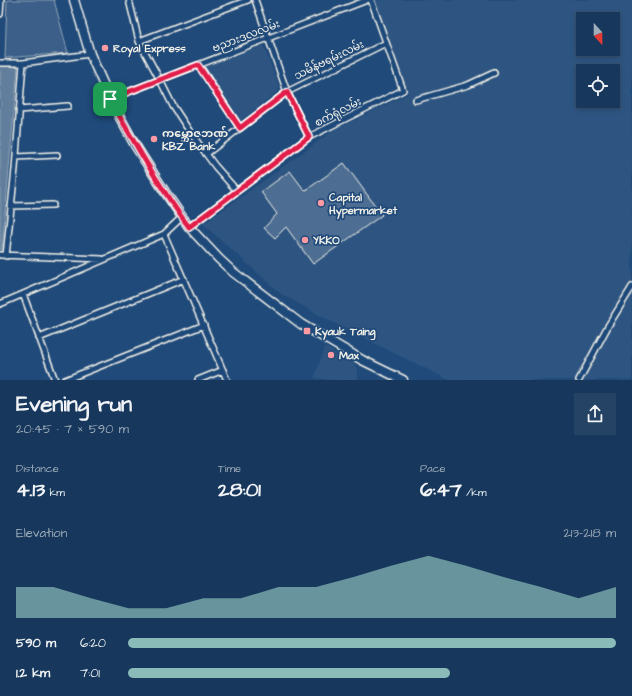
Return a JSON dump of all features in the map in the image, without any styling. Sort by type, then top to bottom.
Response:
[{"type":"main road","points":[[74,0],[90,54],[110,99],[135,145],[189,227],[233,272],[301,324],[362,360],[403,380]]},
{"type":"street","points":[[0,14],[1,0]]},
{"type":"street","points":[[129,0],[139,41],[173,106],[215,166],[237,191]]},
{"type":"street","points":[[139,41],[248,0]]},
{"type":"street","points":[[255,0],[287,92],[309,137]]},
{"type":"street","name":"ဗညားဒလလမ်း","points":[[110,99],[367,0]]},
{"type":"street","points":[[371,0],[386,44]]},
{"type":"street","name":"စက်ရုံလမ်း","points":[[189,227],[309,137],[403,90],[386,44]]},
{"type":"street","name":"သမိန်ဗရမ်းလမ်း","points":[[206,154],[287,92],[386,44]]},
{"type":"street","points":[[0,63],[23,63],[90,54]]},
{"type":"street","points":[[6,256],[16,157],[23,63]]},
{"type":"street","points":[[198,65],[240,128]]},
{"type":"street","points":[[416,100],[468,85],[494,73]]},
{"type":"street","points":[[19,110],[68,106]]},
{"type":"street","points":[[16,157],[57,155]]},
{"type":"street","points":[[11,206],[54,205]]},
{"type":"street","points":[[0,304],[164,234],[182,217]]},
{"type":"street","points":[[164,234],[227,380]]},
{"type":"street","points":[[0,255],[106,259]]},
{"type":"street","points":[[39,338],[184,279]]},
{"type":"street","points":[[579,380],[608,326],[632,287]]},
{"type":"street","points":[[23,294],[56,380]]},
{"type":"street","points":[[65,380],[204,325]]},
{"type":"street","points":[[198,380],[223,370]]},
{"type":"shaded area","points":[[7,0],[54,0],[68,53],[5,58]]},
{"type":"shaded area","points":[[375,0],[632,0],[632,380],[449,380],[339,326],[281,294],[203,224],[334,130],[408,94]]},
{"type":"shaded area","points":[[263,45],[280,89],[241,121],[205,67]]},
{"type":"shaded area","points":[[1,66],[18,66],[2,250],[0,250],[0,83]]},
{"type":"shaded area","name":"Max","points":[[325,347],[353,363],[358,370],[357,380],[330,380],[314,378]]},
{"type":"building","name":"Capital Hypermarket","points":[[344,163],[382,215],[313,264],[286,227],[275,238],[264,228],[277,214],[261,192],[290,171],[305,191]]},
{"type":"place","name":"Royal Express","points":[[105,48]]},
{"type":"place","name":"ကမ္ဘောဇဘဏ် KBZ Bank","points":[[154,139]]},
{"type":"place","name":"Capital Hypermarket","points":[[321,203]]},
{"type":"place","name":"YKKO","points":[[305,240]]},
{"type":"place","name":"Kyauk Taing","points":[[307,331]]},
{"type":"place","name":"Max","points":[[331,355]]},
{"type":"route","points":[[198,65],[240,128],[287,92],[309,137],[189,227],[135,145],[110,99],[198,65]]}]
